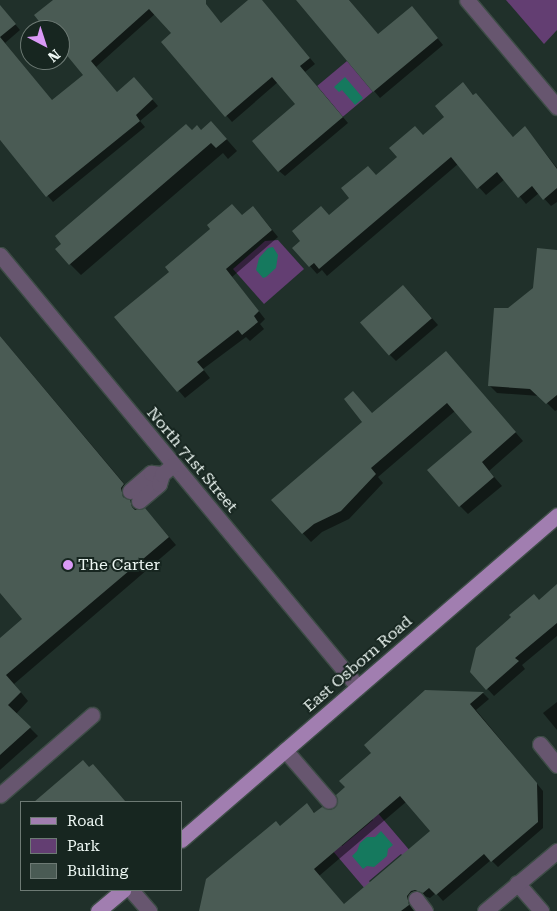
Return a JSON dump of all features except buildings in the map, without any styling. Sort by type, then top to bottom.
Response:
[{"type":"main road","name":"East Osborn Road","points":[[182,839],[557,515]]},
{"type":"main road","points":[[98,911],[122,891]]},
{"type":"street","points":[[467,0],[557,107]]},
{"type":"street","name":"North 71st Street","points":[[0,255],[168,469],[358,687]]},
{"type":"street","points":[[135,496],[151,473],[168,469]]},
{"type":"street","points":[[0,794],[92,715]]},
{"type":"street","points":[[540,744],[557,765]]},
{"type":"street","points":[[285,750],[329,801]]},
{"type":"street","points":[[485,911],[557,851]]},
{"type":"street","points":[[518,884],[541,911]]},
{"type":"street","points":[[132,891],[148,911]]},
{"type":"street","points":[[416,899],[425,911]]},
{"type":"green space","points":[[506,0],[557,0],[557,30],[544,44]]},
{"type":"green space","points":[[347,61],[373,92],[343,117],[317,86]]},
{"type":"green space","points":[[278,240],[304,269],[264,304],[233,269],[265,241]]},
{"type":"green space","points":[[376,811],[411,852],[404,857],[401,854],[369,881],[372,885],[366,890],[332,850],[340,843],[342,846],[373,820],[370,816]]},
{"type":"shaded area","points":[[345,77],[363,98],[355,105],[342,90],[339,92],[334,87]]},
{"type":"shaded area","points":[[273,247],[278,255],[276,268],[263,278],[256,270],[259,258],[268,248]]},
{"type":"shaded area","points":[[381,831],[393,845],[388,849],[387,856],[374,867],[367,866],[363,869],[352,856],[357,851],[360,843],[367,837],[375,837]]},
{"type":"place","name":"The Carter","points":[[68,565]]}]
